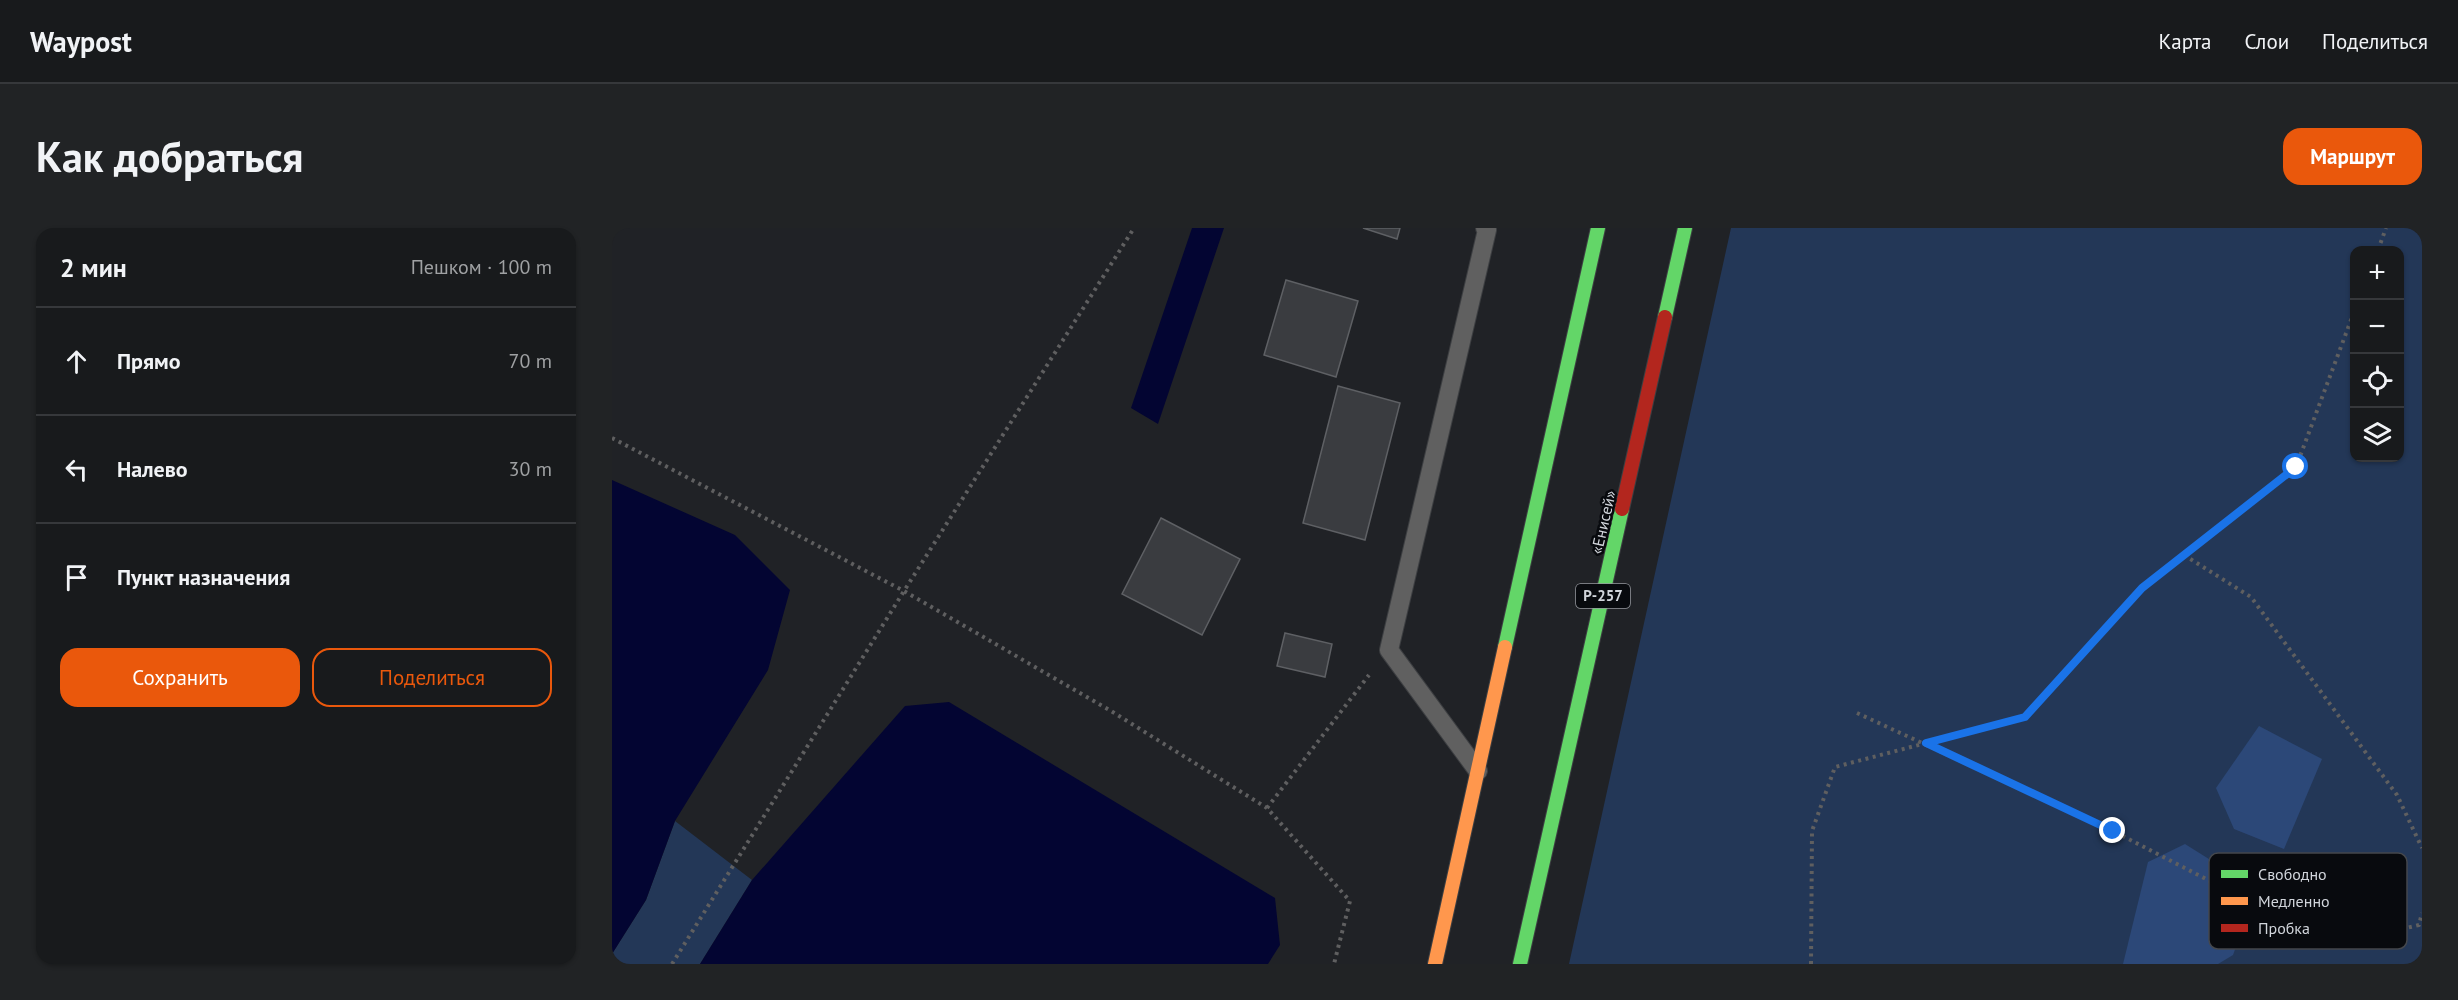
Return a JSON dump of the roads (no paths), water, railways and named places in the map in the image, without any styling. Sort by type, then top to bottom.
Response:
[{"type":"highway","points":[[1435,964],[1598,228]]},
{"type":"highway","name":"«Енисей»","points":[[1520,964],[1685,228]]},
{"type":"lane","points":[[1478,771],[1389,650],[1487,230],[1485,228]]}]
